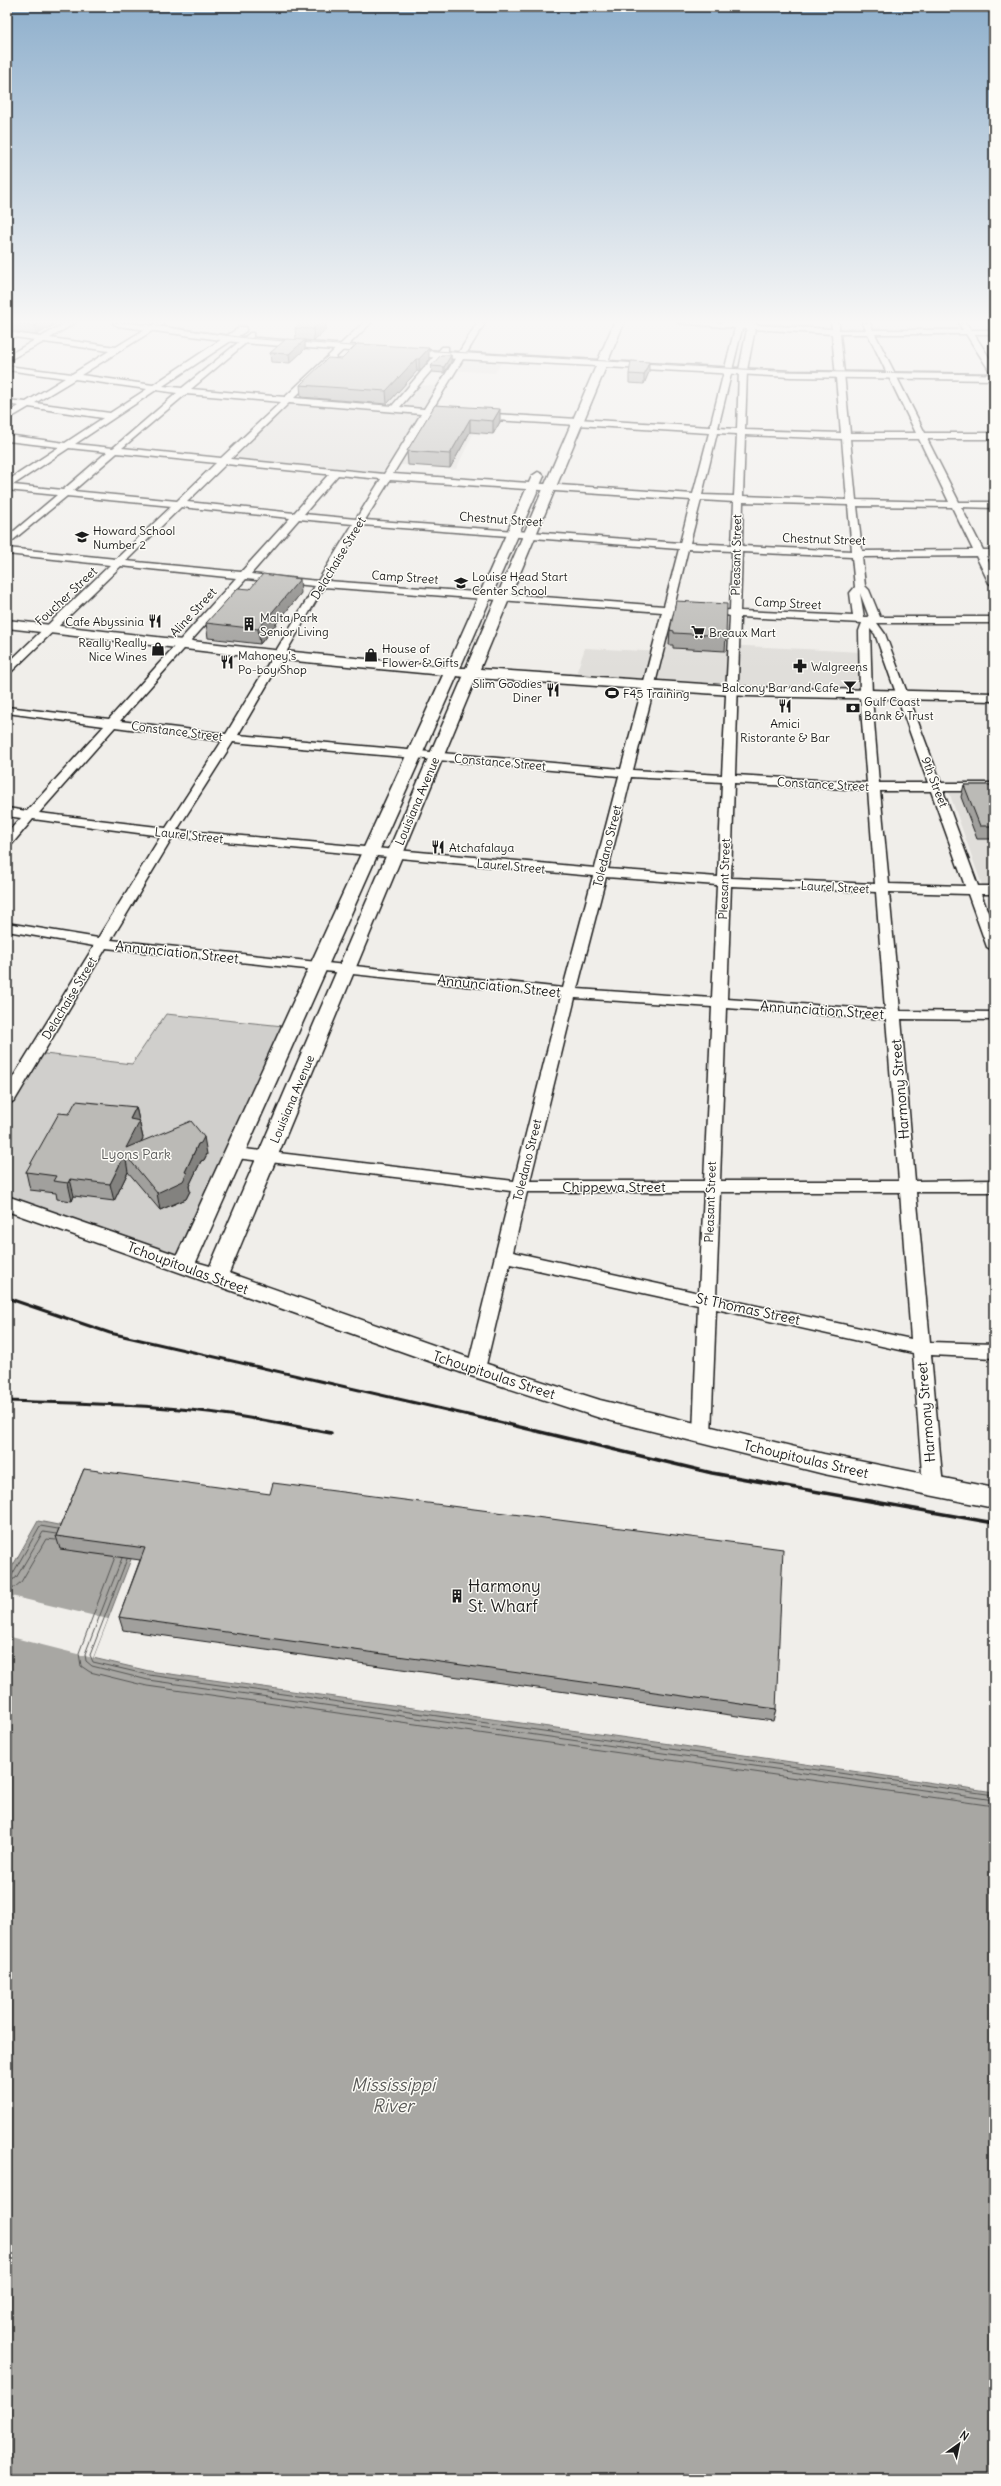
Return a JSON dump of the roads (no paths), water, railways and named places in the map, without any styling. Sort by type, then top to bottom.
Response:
[{"type":"street","points":[[14,439],[66,446],[335,473],[548,489],[737,500],[852,504],[994,505]]},
{"type":"street","points":[[7,486],[76,439]]},
{"type":"street","points":[[7,542],[128,439]]},
{"type":"street","name":"Foucher Street","points":[[7,670],[119,564],[245,439]]},
{"type":"street","name":"Delachaise Street","points":[[7,1100],[102,943],[230,738],[277,656],[410,439]]},
{"type":"street","name":"Louisiana Avenue","points":[[216,1278],[394,855],[473,672],[570,439]]},
{"type":"street","name":"Toledano Street","points":[[476,1370],[502,1256],[626,773],[650,686],[683,546],[711,439]]},
{"type":"street","name":"Pleasant Street","points":[[702,1435],[724,882],[737,500],[741,439]]},
{"type":"street","points":[[844,439],[860,587],[864,590],[868,619]]},
{"type":"street","points":[[923,439],[994,583]]},
{"type":"street","name":"Louisiana Avenue","points":[[183,1266],[236,1153],[416,754],[542,465]]},
{"type":"street","name":"Aline Street","points":[[7,841],[180,645],[243,577],[335,473]]},
{"type":"street","name":"Chestnut Street","points":[[7,486],[359,522],[683,546],[856,554],[994,553]]},
{"type":"street","name":"Camp Street","points":[[7,551],[243,577],[322,584],[690,611]]},
{"type":"street","points":[[860,587],[855,593],[868,619]]},
{"type":"street","name":"Camp Street","points":[[712,612],[868,619],[994,620]]},
{"type":"street","name":"Harmony Street","points":[[868,619],[864,631],[866,697],[933,1487]]},
{"type":"street","name":"9th Street","points":[[868,619],[880,634],[902,697],[938,787],[994,947]]},
{"type":"street","points":[[7,624],[277,656],[650,686],[866,697],[994,697]]},
{"type":"street","name":"Constance Street","points":[[7,710],[230,738],[626,773],[874,786],[994,787]]},
{"type":"street","points":[[435,710],[455,712]]},
{"type":"street","name":"Laurel Street","points":[[7,812],[170,833],[371,854],[600,874],[724,882],[883,889],[994,890]]},
{"type":"street","name":"Annunciation Street","points":[[7,927],[102,943],[570,993],[893,1015],[994,1016]]},
{"type":"street","name":"Chippewa Street","points":[[236,1153],[520,1187],[994,1186]]},
{"type":"street","name":"Tchoupitoulas Street","points":[[7,1203],[476,1370],[600,1409],[702,1435],[933,1487],[994,1498]]},
{"type":"street","name":"St Thomas Street","points":[[502,1256],[708,1300],[921,1348],[994,1351]]},
{"type":"water","name":"Mississippi River","points":[[38,1521],[138,1541],[93,1658],[149,1671],[656,1742],[994,1792],[994,2479],[7,2479],[7,1576]]},
{"type":"railway","points":[[7,1298],[110,1333],[490,1420]]},
{"type":"railway","points":[[7,1401],[167,1408],[261,1420]]},
{"type":"railway","points":[[256,1419],[331,1433]]},
{"type":"railway","points":[[486,1419],[712,1473],[994,1523]]},
{"type":"place","name":"Howard School Number 2","points":[[82,537]]},
{"type":"place","name":"Louise Head Start Center School","points":[[461,583]]},
{"type":"place","name":"Cafe Abyssinia","points":[[155,621]]},
{"type":"place","name":"Malta Park Senior Living","points":[[249,624]]},
{"type":"place","name":"Breaux Mart","points":[[698,632]]},
{"type":"place","name":"Really Really Nice Wines","points":[[158,649]]},
{"type":"place","name":"House of Flower & Gifts","points":[[371,655]]},
{"type":"place","name":"Mahoney's Po-boy Shop","points":[[227,662]]},
{"type":"place","name":"Walgreens","points":[[800,666]]},
{"type":"place","name":"Balcony Bar and Cafe","points":[[850,687]]},
{"type":"place","name":"Slim Goodies Diner","points":[[553,690]]},
{"type":"place","name":"F45 Training","points":[[612,693]]},
{"type":"place","name":"Amici Ristorante & Bar","points":[[785,706]]},
{"type":"place","name":"Gulf Coast Bank & Trust","points":[[853,708]]},
{"type":"place","name":"Atchafalaya","points":[[438,847]]},
{"type":"place","name":"Harmony St. Wharf","points":[[457,1596]]},
{"type":"park label","name":"Lyons Park","points":[[136,1154]]}]
